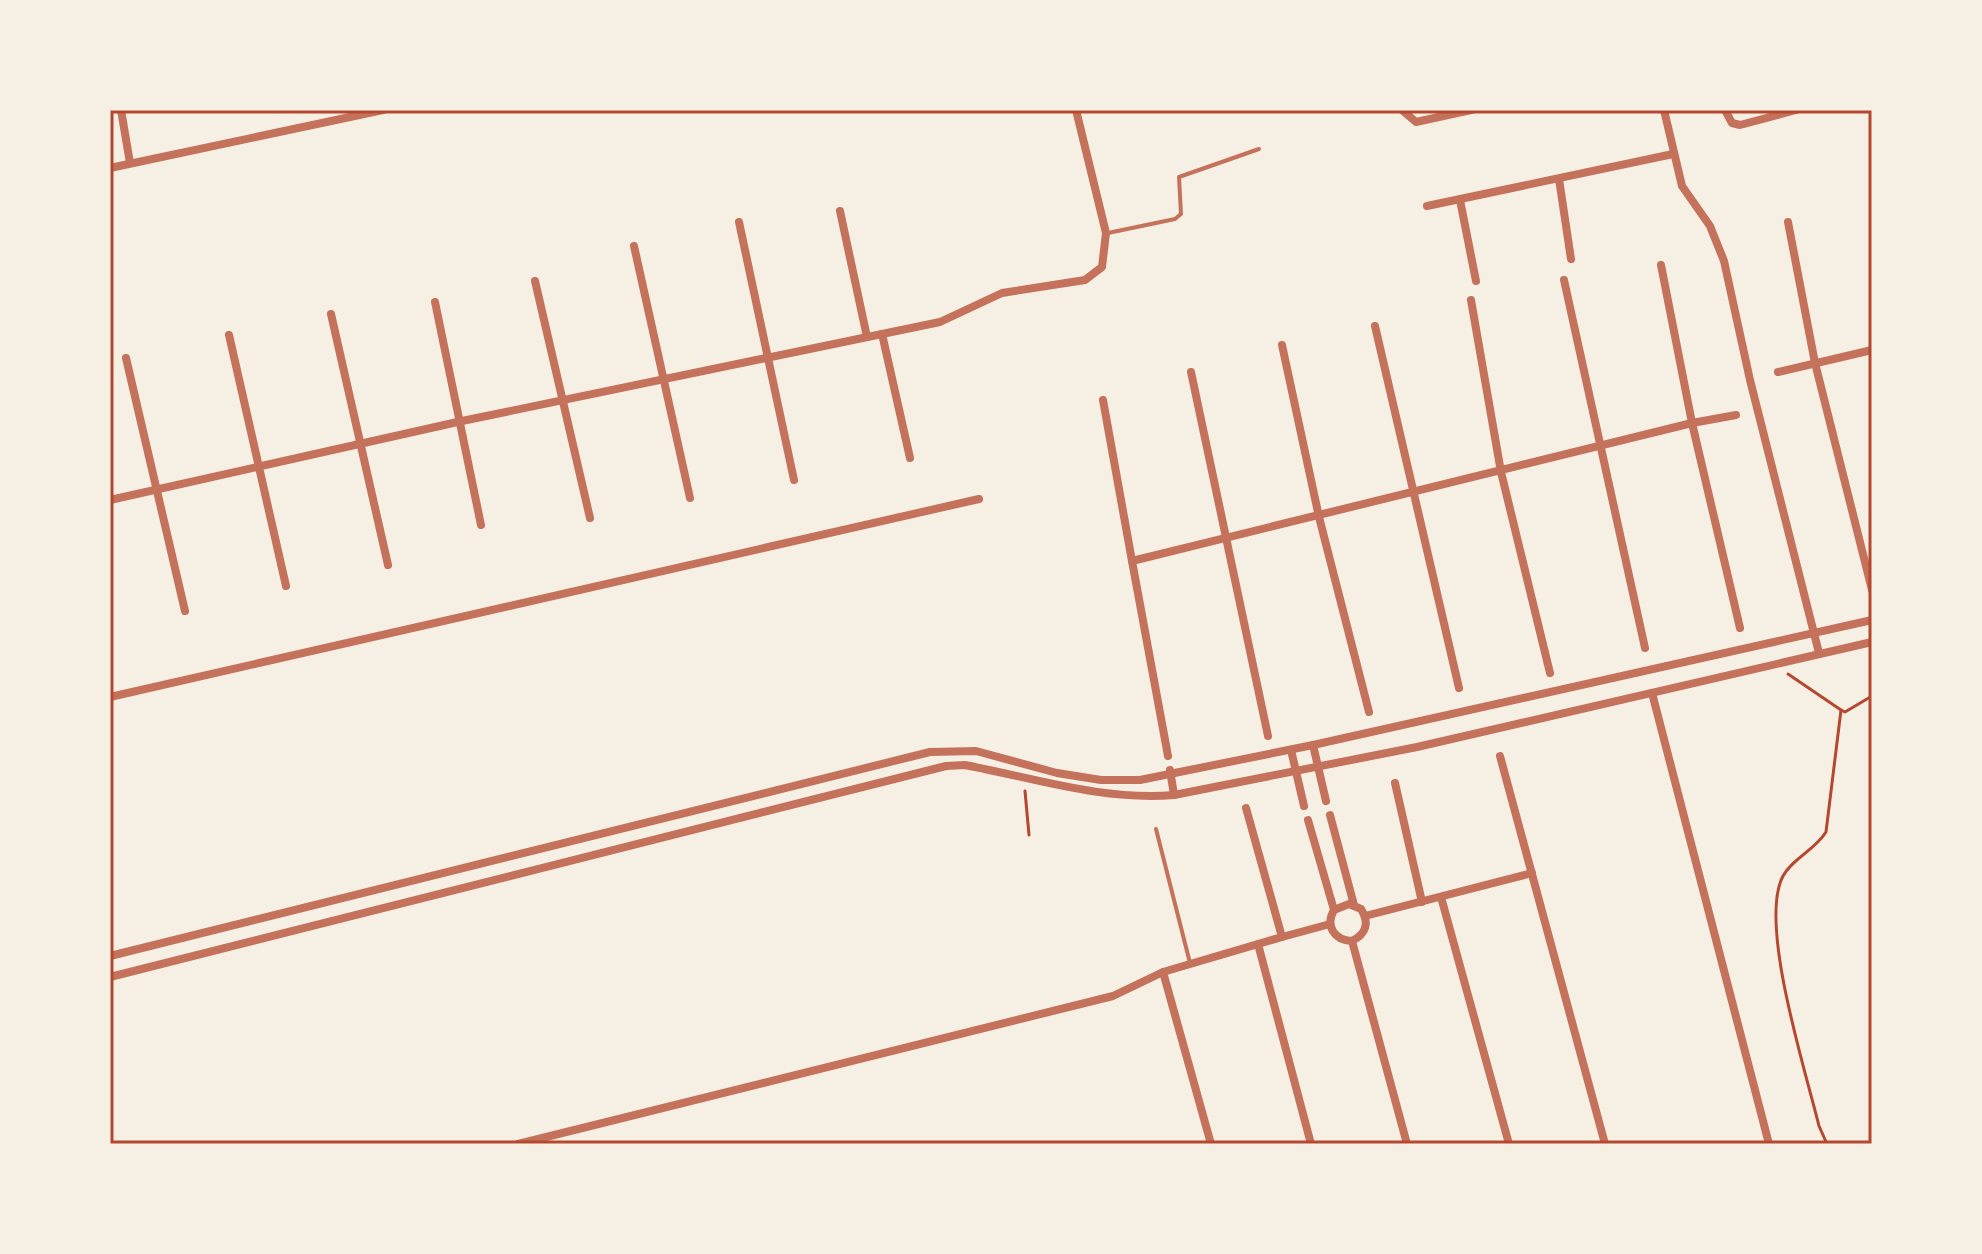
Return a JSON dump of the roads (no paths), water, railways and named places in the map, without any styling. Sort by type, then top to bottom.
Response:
[{"type":"street","points":[[121,110],[130,163]]},
{"type":"street","points":[[110,168],[383,110]]},
{"type":"street","points":[[110,500],[766,355],[940,322],[960,316],[1002,293],[1085,280],[1096,274],[1105,254],[1106,233],[1076,110]]},
{"type":"street","points":[[1402,110],[1416,122],[1471,110]]},
{"type":"street","points":[[1664,110],[1682,186],[1710,226],[1724,261],[1750,380],[1819,653]]},
{"type":"street","points":[[1725,110],[1732,123],[1740,125],[1796,110]]},
{"type":"street","points":[[1427,206],[1673,154]]},
{"type":"street","points":[[1559,179],[1571,259]]},
{"type":"street","points":[[1460,200],[1476,281]]},
{"type":"street","points":[[840,211],[867,337]]},
{"type":"street","points":[[739,222],[794,480]]},
{"type":"street","points":[[1788,222],[1815,363],[1872,590]]},
{"type":"street","points":[[634,246],[690,498]]},
{"type":"street","points":[[1661,265],[1692,423],[1740,628]]},
{"type":"street","points":[[1564,280],[1645,648]]},
{"type":"street","points":[[535,281],[590,518]]},
{"type":"street","points":[[1471,300],[1501,472],[1550,673]]},
{"type":"street","points":[[435,302],[462,421],[481,525]]},
{"type":"street","points":[[331,314],[388,565]]},
{"type":"street","points":[[1375,326],[1459,688]]},
{"type":"street","points":[[882,334],[910,458]]},
{"type":"street","points":[[229,335],[286,586]]},
{"type":"street","points":[[1282,345],[1319,517],[1369,712]]},
{"type":"street","points":[[1778,372],[1872,350]]},
{"type":"street","points":[[126,358],[185,611]]},
{"type":"street","points":[[1191,372],[1268,736]]},
{"type":"street","points":[[1103,400],[1168,756]]},
{"type":"street","points":[[1132,561],[1692,423],[1736,415]]},
{"type":"street","points":[[110,697],[979,499]]},
{"type":"street","points":[[110,956],[930,752],[976,751],[1057,773],[1101,780],[1170,773],[1291,750],[1872,620]]},
{"type":"street","points":[[110,977],[882,780],[965,765],[1099,792],[1145,797],[1174,795],[1417,747],[1872,642]]},
{"type":"street","points":[[1652,693],[1769,1144]]},
{"type":"street","points":[[1313,745],[1326,801]]},
{"type":"street","points":[[1291,750],[1304,806]]},
{"type":"street","points":[[1500,756],[1605,1144]]},
{"type":"street","points":[[1170,773],[1174,795]]},
{"type":"street","points":[[1395,783],[1422,902]]},
{"type":"street","points":[[1246,808],[1282,937]]},
{"type":"street","points":[[1330,815],[1354,905],[1365,916],[1365,931],[1352,941]]},
{"type":"street","points":[[1308,820],[1334,910],[1330,924],[1337,937],[1352,941]]},
{"type":"street","points":[[1365,916],[1532,873]]},
{"type":"street","points":[[1441,897],[1509,1144]]},
{"type":"street","points":[[1334,910],[1343,904],[1354,905]]},
{"type":"street","points":[[518,1144],[1113,996],[1190,963],[1330,924]]},
{"type":"street","points":[[1352,941],[1407,1144]]},
{"type":"street","points":[[1258,944],[1311,1144]]},
{"type":"street","points":[[1163,972],[1211,1144]]},
{"type":"lane","points":[[1106,233],[1175,219],[1181,214],[1179,177],[1259,149]]},
{"type":"lane","points":[[1156,829],[1190,963]]}]
